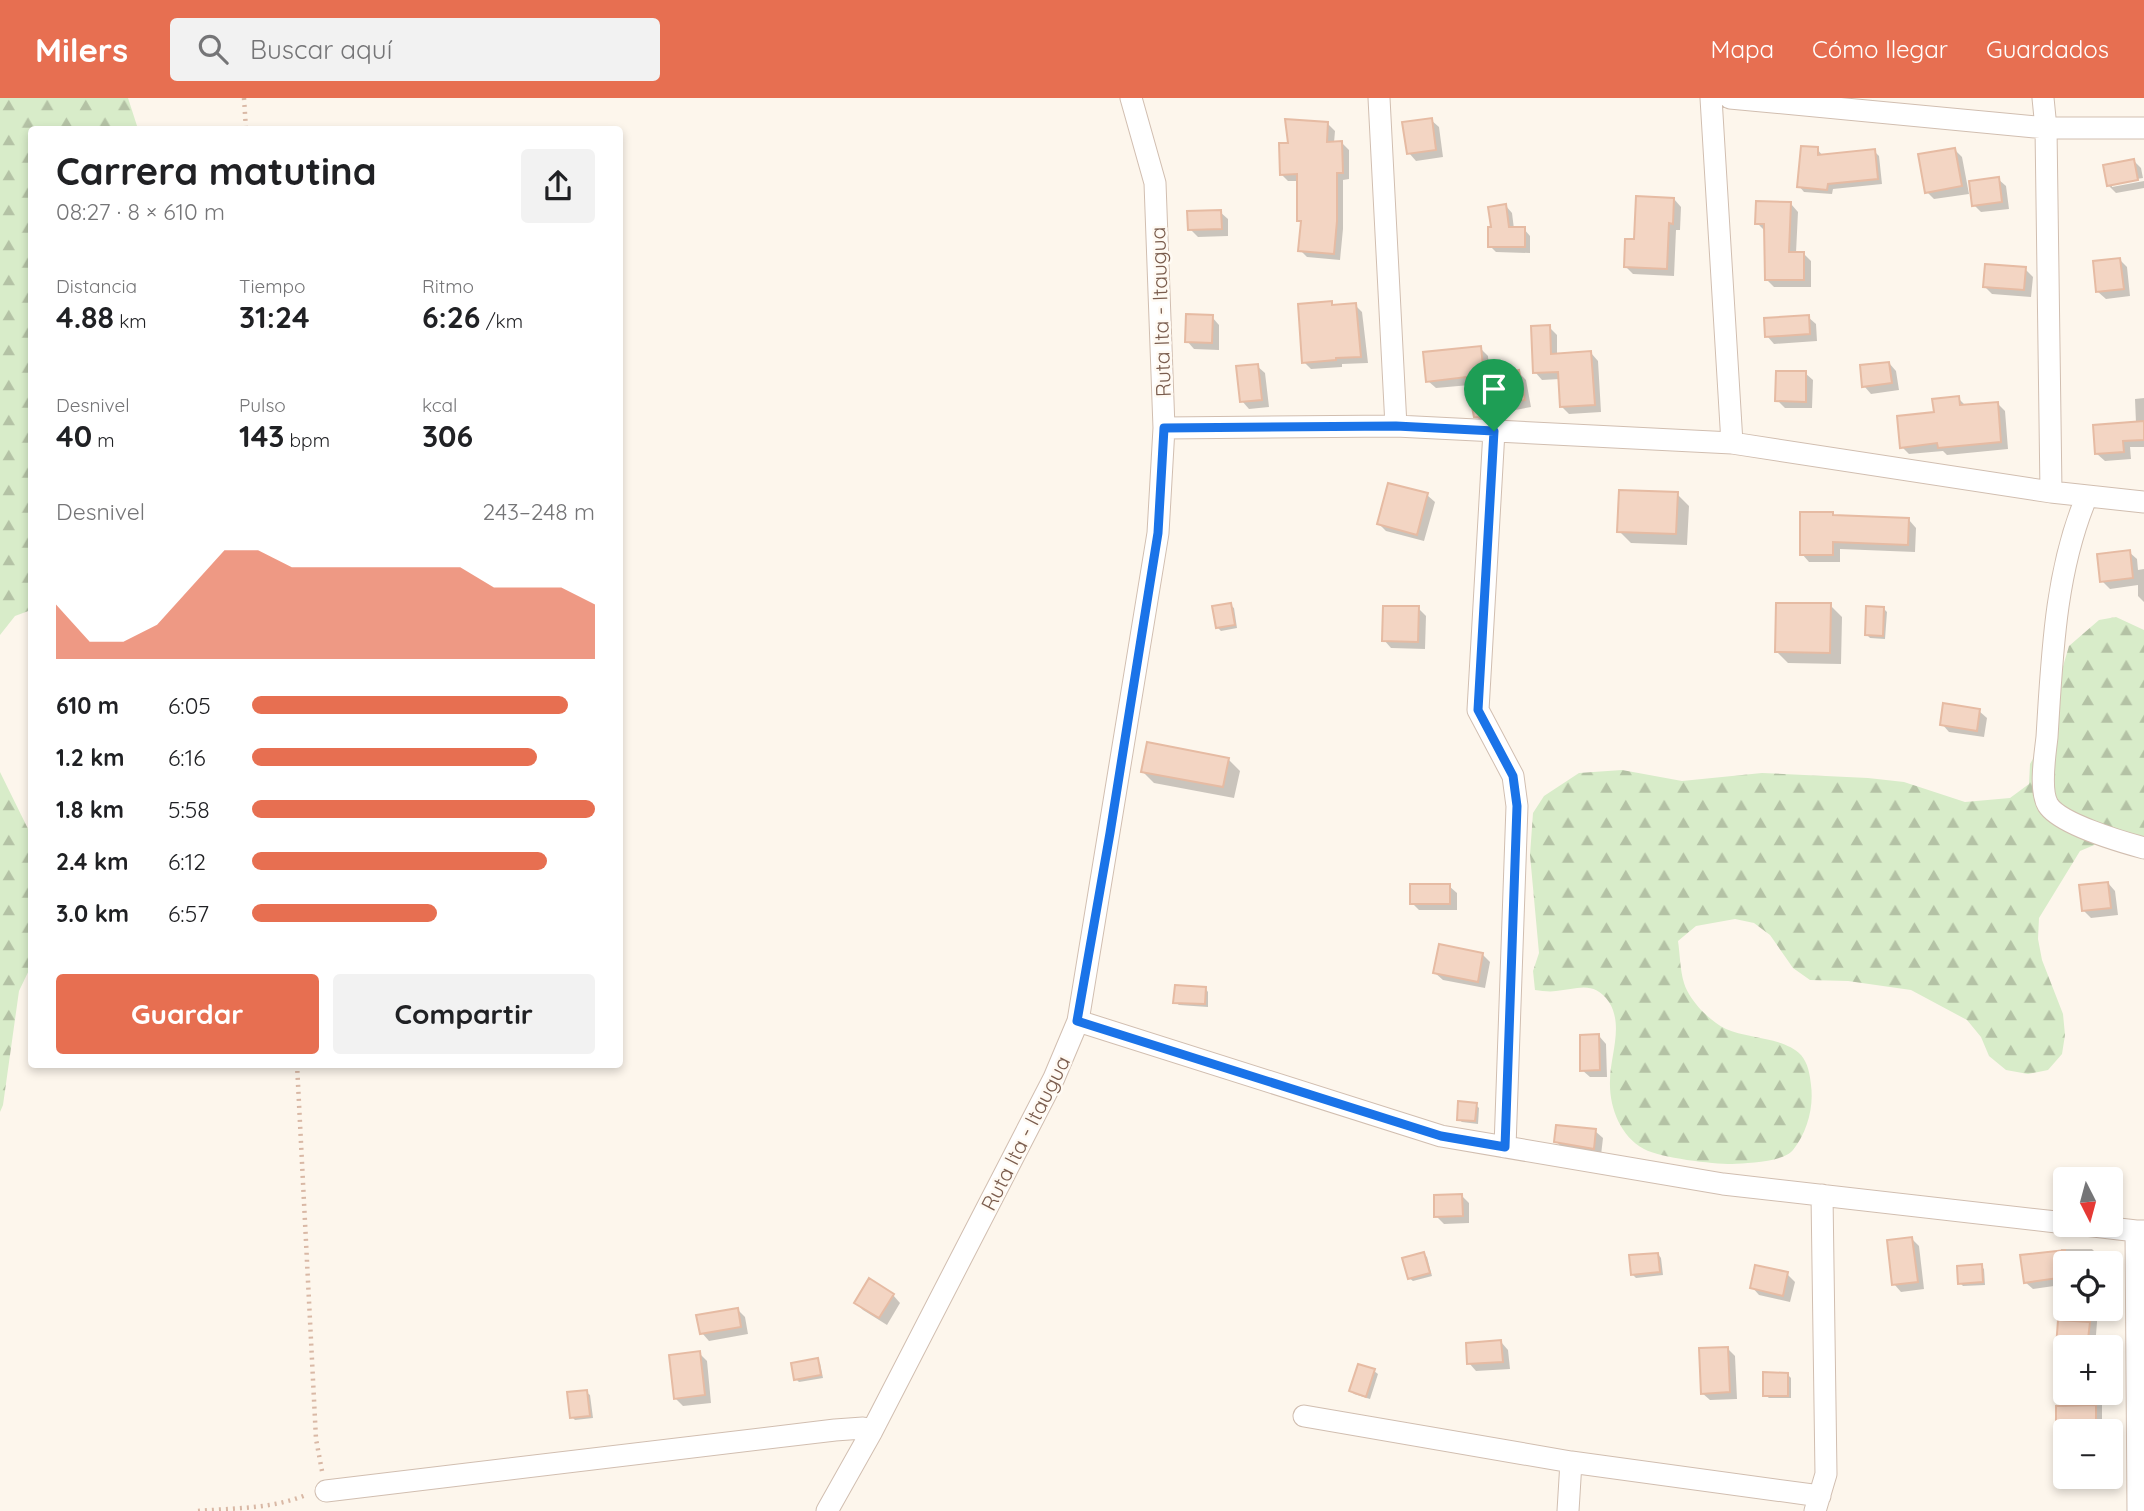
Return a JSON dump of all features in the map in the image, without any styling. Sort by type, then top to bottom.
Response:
[{"type":"street","name":"Ruta Ita - Itaugua","points":[[827,1511],[872,1431],[1054,1078],[1077,1021],[1158,533],[1164,428],[1155,183],[1131,98]]},
{"type":"street","points":[[1379,98],[1396,426]]},
{"type":"street","points":[[1711,98],[1732,443]]},
{"type":"street","points":[[1730,98],[2046,128],[2144,128]]},
{"type":"street","points":[[2043,98],[2046,128],[2051,492]]},
{"type":"street","points":[[1164,428],[1396,426],[1732,443],[2051,492],[2144,502]]},
{"type":"street","points":[[1494,431],[1478,710],[1513,776],[1517,806],[1505,1147]]},
{"type":"street","points":[[2087,496],[2078,517],[2058,612],[2043,782],[2047,804],[2058,816],[2144,848]]},
{"type":"street","points":[[1077,1021],[1441,1136],[1723,1184],[2053,1222]]},
{"type":"street","points":[[1304,1416],[1817,1503],[1826,1474],[1822,1195]]},
{"type":"street","points":[[2138,1511],[2140,1231]]},
{"type":"street","points":[[326,1491],[835,1430],[863,1427],[872,1431]]},
{"type":"street","points":[[1569,1511],[1571,1462]]},
{"type":"path","points":[[244,98],[246,126]]},
{"type":"path","points":[[198,1511],[266,1506],[326,1491],[316,1439],[297,1068]]},
{"type":"green space","points":[[0,98],[128,98],[137,126],[28,126],[28,611],[15,616],[0,635]]},
{"type":"green space","points":[[2116,617],[2144,630],[2144,844],[2099,843],[2080,851],[2039,918],[2038,939],[2042,960],[2063,1014],[2065,1035],[2062,1054],[2048,1070],[2028,1074],[2006,1070],[1989,1056],[1981,1037],[1967,1020],[1911,990],[1848,981],[1810,980],[1793,968],[1770,935],[1754,923],[1735,919],[1696,926],[1678,941],[1684,983],[1698,1007],[1719,1025],[1785,1045],[1801,1055],[1808,1069],[1812,1094],[1806,1128],[1793,1150],[1782,1157],[1732,1164],[1662,1155],[1644,1149],[1628,1136],[1614,1110],[1610,1091],[1616,1031],[1609,1002],[1591,988],[1535,990],[1533,971],[1539,953],[1530,855],[1533,813],[1544,796],[1579,773],[1622,770],[1682,781],[1762,773],[1868,778],[1904,782],[1965,802],[2010,798],[2029,784],[2030,764],[2039,748],[2069,646],[2099,620]]},
{"type":"green space","points":[[0,772],[28,829],[28,972],[19,991],[0,1112]]},
{"type":"building","points":[[1432,118],[1436,150],[1407,154],[1402,122]]},
{"type":"building","points":[[1285,119],[1328,122],[1327,142],[1342,141],[1343,173],[1337,173],[1334,254],[1298,251],[1301,221],[1297,221],[1297,174],[1280,175],[1279,143],[1288,143]]},
{"type":"building","points":[[1801,146],[1818,147],[1818,155],[1875,149],[1878,179],[1828,184],[1827,190],[1797,187]]},
{"type":"building","points":[[1955,148],[1962,186],[1925,193],[1918,154]]},
{"type":"building","points":[[2134,159],[2138,180],[2107,186],[2103,165]]},
{"type":"building","points":[[1999,177],[2002,202],[1972,206],[1969,181]]},
{"type":"building","points":[[1636,196],[1674,198],[1673,224],[1669,223],[1667,269],[1624,267],[1625,239],[1634,239]]},
{"type":"building","points":[[1756,201],[1791,202],[1789,252],[1804,252],[1804,280],[1765,280],[1764,224],[1755,224]]},
{"type":"building","points":[[1506,204],[1509,227],[1525,227],[1525,247],[1488,247],[1488,227],[1491,227],[1488,207]]},
{"type":"building","points":[[1221,210],[1222,229],[1188,230],[1187,211]]},
{"type":"building","points":[[2120,258],[2124,289],[2096,292],[2093,261]]},
{"type":"building","points":[[1985,264],[2026,267],[2024,290],[1983,287]]},
{"type":"building","points":[[1332,301],[1332,305],[1356,303],[1361,357],[1302,363],[1298,304]]},
{"type":"building","points":[[1186,314],[1213,315],[1212,343],[1185,342]]},
{"type":"building","points":[[1809,315],[1810,334],[1765,337],[1764,318]]},
{"type":"building","points":[[1550,325],[1551,354],[1591,351],[1595,405],[1560,407],[1558,372],[1533,373],[1531,326]]},
{"type":"building","points":[[1481,346],[1484,377],[1519,370],[1525,400],[1487,407],[1488,418],[1474,417],[1466,377],[1426,382],[1423,352]]},
{"type":"building","points":[[1889,362],[1892,383],[1862,387],[1860,365]]},
{"type":"building","points":[[1258,364],[1262,400],[1240,402],[1236,366]]},
{"type":"building","points":[[1776,371],[1806,371],[1806,402],[1775,401]]},
{"type":"building","points":[[1959,396],[1960,405],[1998,402],[2001,442],[1938,448],[1937,443],[1900,448],[1897,416],[1934,412],[1932,399]]},
{"type":"building","points":[[2144,421],[2144,440],[2123,441],[2124,452],[2095,454],[2093,425]]},
{"type":"building","points":[[1388,483],[1428,493],[1417,535],[1377,524]]},
{"type":"building","points":[[1619,490],[1678,492],[1676,534],[1617,532]]},
{"type":"building","points":[[1800,512],[1909,518],[1908,545],[1833,542],[1833,555],[1800,555]]},
{"type":"building","points":[[2130,550],[2133,578],[2100,582],[2097,554]]},
{"type":"building","points":[[1231,603],[1235,625],[1216,628],[1212,606]]},
{"type":"building","points":[[1776,603],[1831,603],[1830,653],[1775,652]]},
{"type":"building","points":[[1383,606],[1419,606],[1418,642],[1382,641]]},
{"type":"building","points":[[1866,606],[1884,607],[1883,636],[1865,635]]},
{"type":"building","points":[[1943,703],[1980,709],[1977,731],[1940,725]]},
{"type":"building","points":[[1147,742],[1229,758],[1223,787],[1141,772]]},
{"type":"building","points":[[2108,882],[2111,908],[2082,911],[2079,885]]},
{"type":"building","points":[[1410,884],[1450,884],[1450,904],[1410,904]]},
{"type":"building","points":[[1439,944],[1483,953],[1478,982],[1433,973]]},
{"type":"building","points":[[1175,985],[1206,987],[1205,1004],[1173,1003]]},
{"type":"building","points":[[1599,1034],[1600,1070],[1580,1071],[1580,1035]]},
{"type":"building","points":[[1458,1101],[1477,1103],[1475,1121],[1457,1120]]},
{"type":"building","points":[[1556,1125],[1596,1129],[1594,1149],[1554,1142]]},
{"type":"building","points":[[1462,1194],[1463,1216],[1434,1217],[1434,1195]]},
{"type":"building","points":[[1912,1237],[1918,1282],[1892,1285],[1887,1240]]},
{"type":"building","points":[[2053,1251],[2053,1279],[2024,1283],[2020,1255]]},
{"type":"building","points":[[1424,1252],[1430,1273],[1408,1279],[1402,1258]]},
{"type":"building","points":[[1658,1253],[1660,1272],[1631,1275],[1629,1255]]},
{"type":"building","points":[[1982,1264],[1983,1282],[1958,1284],[1957,1266]]},
{"type":"building","points":[[1755,1265],[1788,1272],[1783,1296],[1750,1288]]},
{"type":"building","points":[[869,1278],[894,1294],[879,1318],[854,1303]]},
{"type":"building","points":[[738,1308],[741,1327],[700,1334],[696,1315]]},
{"type":"building","points":[[2058,1321],[2090,1322],[2088,1335],[2057,1335]]},
{"type":"building","points":[[1501,1340],[1503,1362],[1467,1364],[1466,1343]]},
{"type":"building","points":[[1728,1347],[1730,1392],[1701,1394],[1699,1348]]},
{"type":"building","points":[[700,1351],[705,1395],[674,1399],[669,1355]]},
{"type":"building","points":[[818,1358],[821,1375],[794,1380],[791,1363]]},
{"type":"building","points":[[1358,1364],[1375,1369],[1366,1397],[1349,1391]]},
{"type":"building","points":[[1763,1372],[1788,1373],[1788,1396],[1763,1396]]},
{"type":"building","points":[[587,1390],[590,1416],[570,1418],[567,1392]]},
{"type":"building","points":[[2096,1405],[2096,1419],[2056,1419],[2056,1406]]},
{"type":"route","points":[[1396,426],[1494,431],[1478,710],[1513,776],[1517,806],[1505,1147],[1441,1136],[1077,1021],[1158,533],[1164,428],[1396,426]]}]
